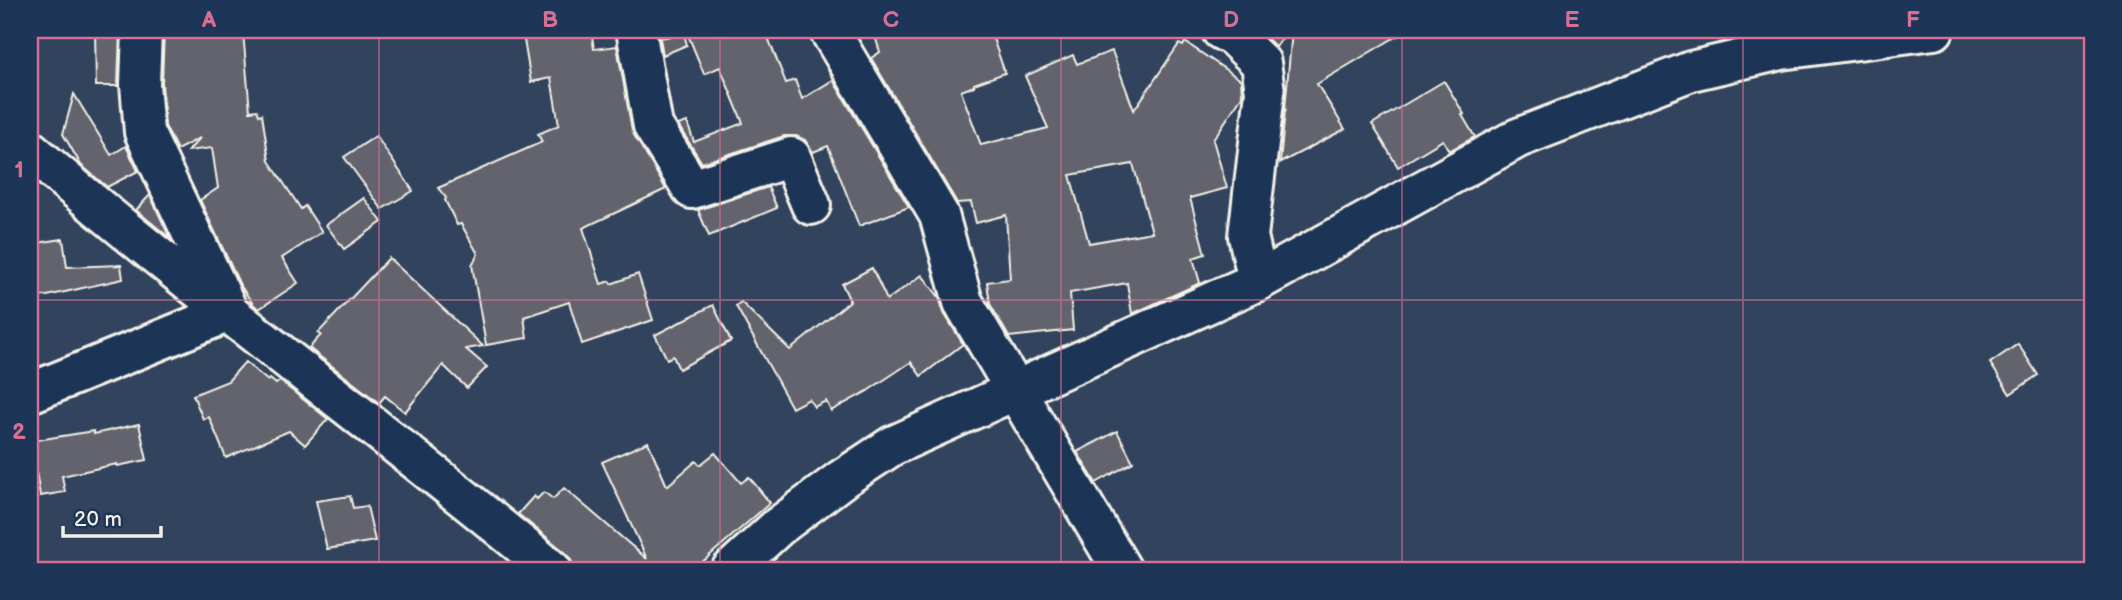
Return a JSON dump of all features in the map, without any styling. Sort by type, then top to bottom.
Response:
[{"type":"street","points":[[142,30],[140,84],[144,132],[229,312]]},
{"type":"street","points":[[636,30],[653,126],[692,189],[791,157],[811,205]]},
{"type":"street","points":[[829,30],[939,215],[963,302],[1122,570]]},
{"type":"street","points":[[1221,30],[1233,36],[1261,63],[1265,92],[1248,236],[1258,281]]},
{"type":"street","points":[[731,570],[778,527],[892,446],[1258,281],[1518,138],[1779,40],[1934,30]]},
{"type":"street","points":[[30,150],[229,312],[455,489],[552,570]]},
{"type":"street","points":[[30,393],[229,312]]},
{"type":"building","points":[[95,30],[120,30],[118,86],[96,86]]},
{"type":"building","points":[[164,30],[243,32],[250,111],[257,110],[259,115],[262,114],[269,161],[301,209],[305,206],[322,232],[282,258],[298,283],[259,309],[240,285],[200,200],[218,188],[212,148],[188,151],[200,138],[177,150],[165,126],[162,83]]},
{"type":"building","points":[[543,30],[591,30],[594,49],[617,46],[632,130],[666,189],[583,228],[601,284],[610,281],[611,284],[638,274],[653,320],[582,344],[569,302],[524,317],[527,338],[486,345],[472,265],[478,254],[461,224],[457,225],[446,198],[438,188],[542,142],[538,134],[559,125],[551,78],[531,82],[523,34]]},
{"type":"building","points":[[686,30],[765,30],[786,83],[795,80],[802,99],[833,80],[909,207],[859,226],[828,146],[813,152],[805,140],[796,136],[784,136],[702,163],[678,125],[687,122],[694,142],[743,123],[720,67],[704,74]]},
{"type":"building","points":[[873,30],[990,30],[1005,73],[961,91],[981,145],[1048,128],[1025,76],[1073,55],[1077,64],[1112,51],[1134,110],[1179,44],[1183,46],[1185,42],[1241,80],[1242,96],[1213,140],[1227,188],[1190,198],[1205,254],[1193,258],[1200,283],[1132,314],[1127,283],[1070,293],[1073,330],[1009,337],[990,304],[987,282],[1010,279],[1006,215],[976,223],[971,202],[957,203],[871,58],[880,52]],"holes":[[[1133,164],[1152,232],[1089,243],[1070,175]]]},
{"type":"building","points":[[1258,30],[1288,30],[1276,47]]},
{"type":"building","points":[[1292,30],[1407,30],[1317,84],[1345,129],[1280,163],[1286,111]]},
{"type":"building","points":[[684,34],[687,45],[663,55],[660,38]]},
{"type":"building","points":[[1444,81],[1475,137],[1449,151],[1443,140],[1398,167],[1372,124]]},
{"type":"building","points":[[74,94],[111,155],[126,146],[138,171],[107,187],[81,165],[63,134]]},
{"type":"building","points":[[376,136],[413,191],[382,209],[344,157]]},
{"type":"building","points":[[768,187],[777,208],[709,236],[698,210]]},
{"type":"building","points":[[150,195],[170,238],[136,210]]},
{"type":"building","points":[[364,198],[382,222],[344,249],[326,225]]},
{"type":"building","points":[[63,239],[67,267],[121,265],[123,279],[47,296],[30,297],[30,244]]},
{"type":"building","points":[[389,258],[483,346],[466,349],[487,367],[467,388],[443,365],[405,412],[385,396],[379,403],[309,348],[321,335],[318,333]]},
{"type":"building","points":[[872,268],[887,300],[922,275],[939,297],[944,313],[963,344],[921,376],[911,362],[831,411],[826,401],[814,407],[809,399],[792,408],[736,306],[741,302],[790,350],[850,301],[842,284]]},
{"type":"building","points":[[713,305],[731,341],[679,369],[673,356],[667,359],[655,335]]},
{"type":"building","points":[[2018,344],[2038,375],[2010,394],[1990,363]]},
{"type":"building","points":[[245,362],[268,381],[270,379],[276,384],[280,381],[328,419],[305,445],[289,431],[226,458],[209,417],[203,419],[193,395],[228,381]]},
{"type":"building","points":[[139,424],[147,460],[62,476],[65,492],[40,496],[31,441],[94,431],[94,434]]},
{"type":"building","points":[[1117,431],[1133,462],[1096,483],[1077,452]]},
{"type":"building","points":[[648,442],[667,486],[696,461],[700,465],[715,453],[741,483],[749,477],[770,503],[693,570],[573,570],[572,562],[566,553],[518,514],[534,496],[537,499],[544,492],[553,499],[564,488],[647,559],[602,462]]},
{"type":"building","points":[[350,496],[353,508],[367,506],[375,541],[327,549],[316,501]]}]
